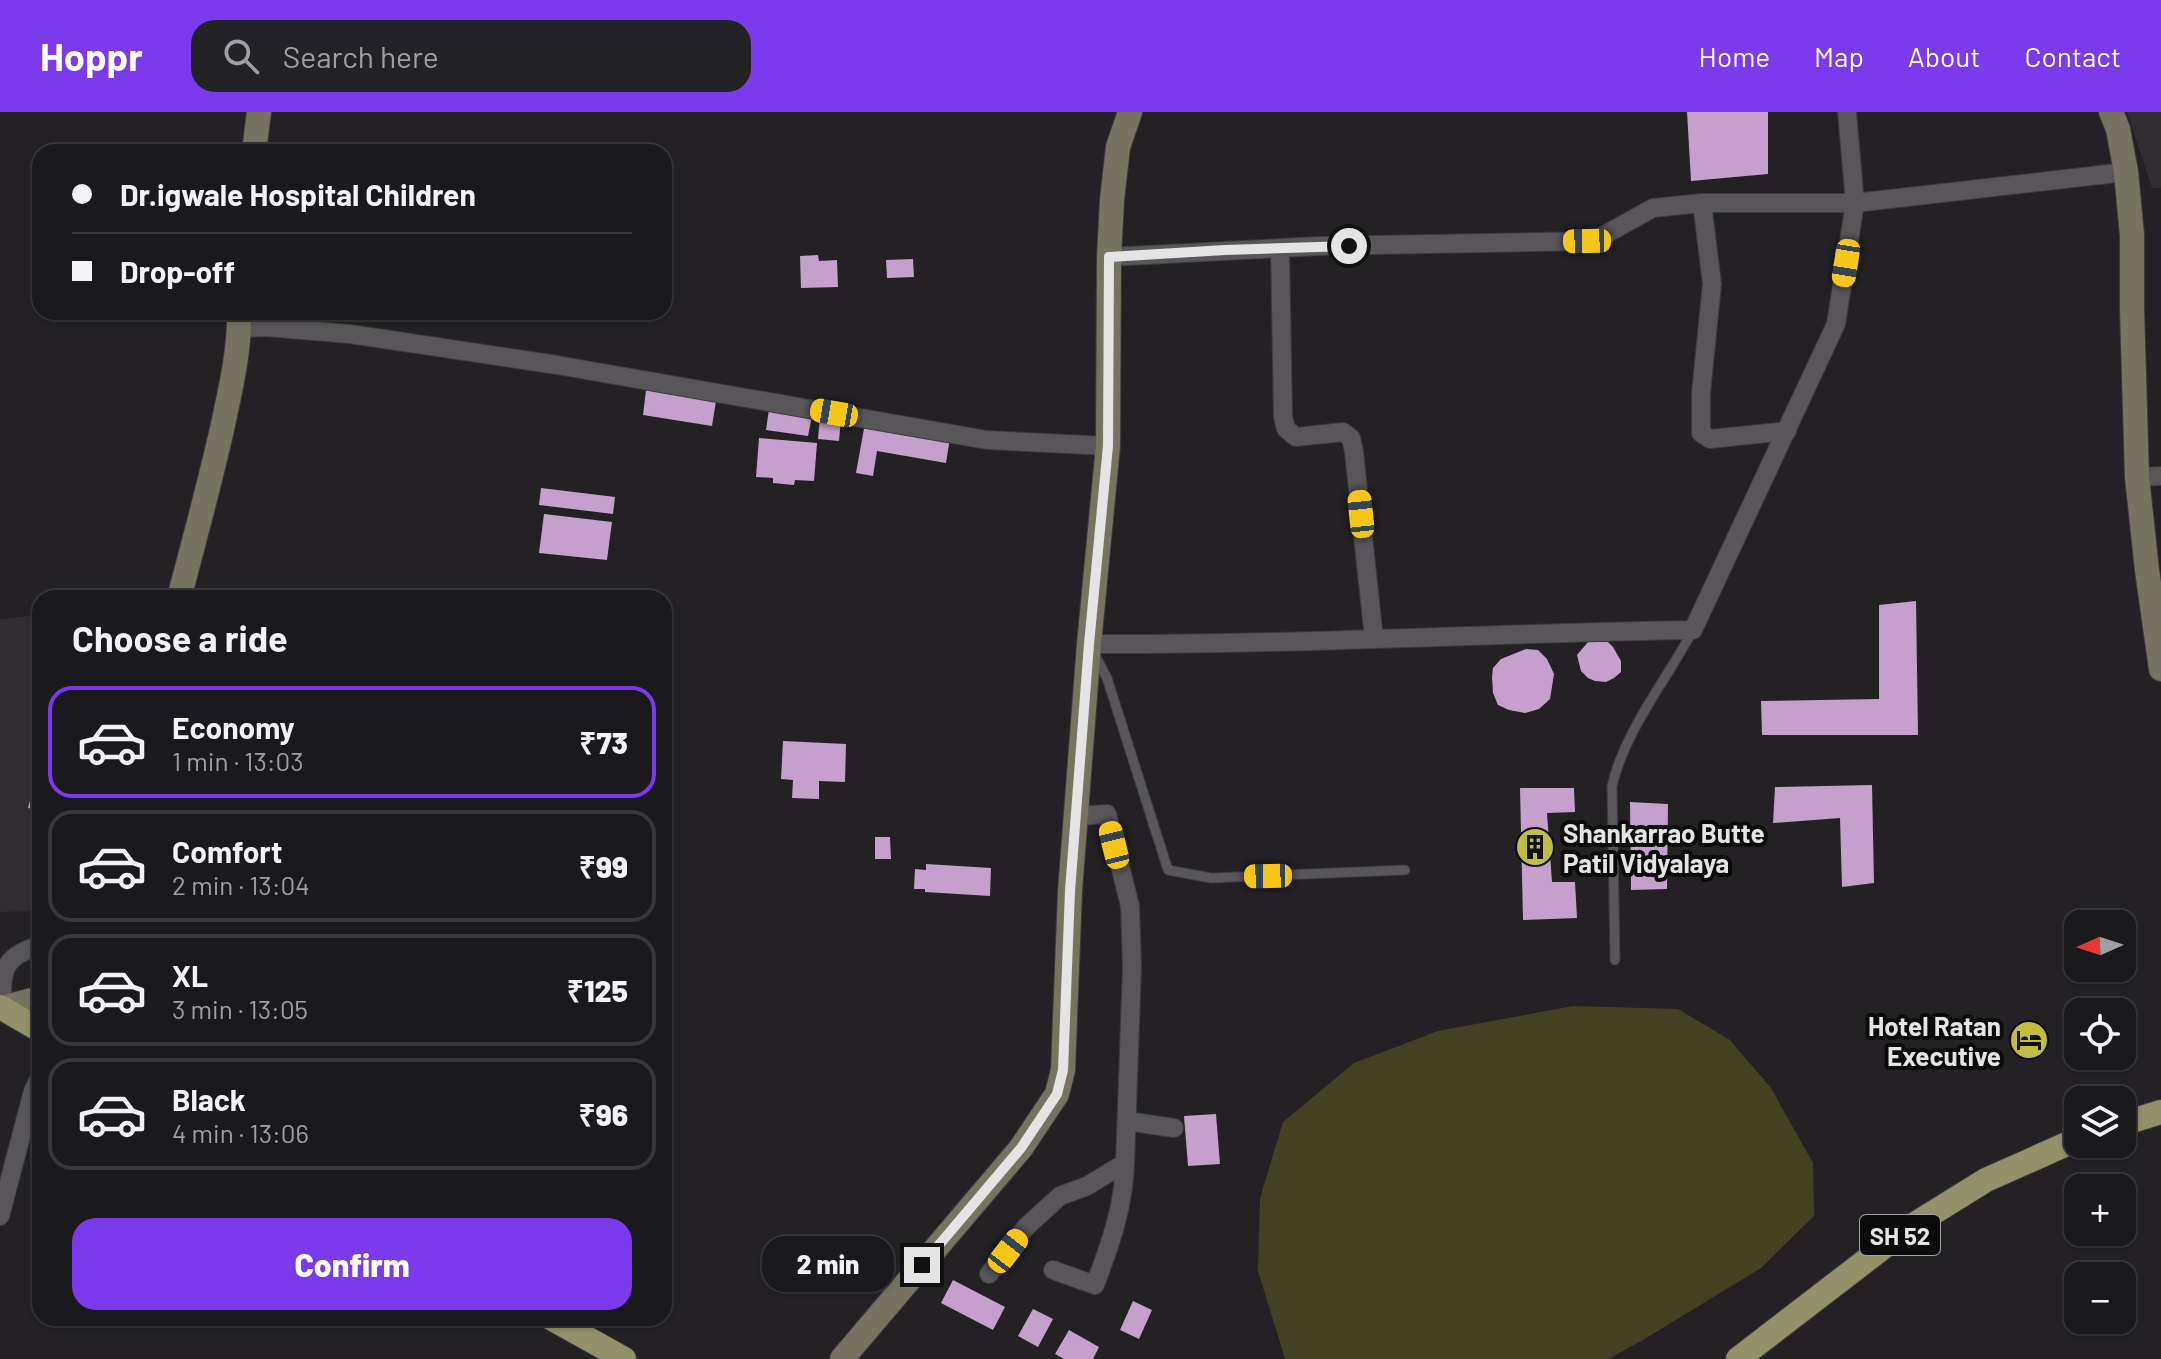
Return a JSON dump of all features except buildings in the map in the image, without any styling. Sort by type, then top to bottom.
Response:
[{"type":"main road","points":[[1,1007],[32,1025]]},
{"type":"main road","points":[[2136,1120],[2161,1112]]},
{"type":"main road","name":"SH 52","points":[[1738,1359],[1907,1229],[1986,1180],[2064,1145]]},
{"type":"main road","points":[[565,1326],[624,1359]]},
{"type":"street","points":[[255,144],[259,112]]},
{"type":"street","points":[[842,1359],[1021,1148],[1057,1094],[1063,1070],[1070,891],[1108,446],[1112,200],[1118,147],[1130,112]]},
{"type":"street","points":[[1089,644],[1232,644],[1693,630],[1836,324],[1855,203],[1847,112]]},
{"type":"street","points":[[2111,112],[2118,129],[2126,172],[2132,235],[2132,310],[2149,476],[2147,570],[2161,669]]},
{"type":"street","points":[[1109,257],[1280,248],[1587,241],[1599,238],[1653,208],[1702,203],[1855,203],[2126,172]]},
{"type":"street","points":[[1702,203],[1712,284],[1701,393],[1701,433],[1710,439],[1787,431]]},
{"type":"street","points":[[1280,248],[1283,417],[1286,429],[1296,437],[1343,432],[1351,438],[1374,639]]},
{"type":"street","points":[[181,590],[231,387],[239,320],[266,327],[350,334],[557,365],[987,440],[1108,446]]},
{"type":"street","points":[[1053,1270],[1095,1285],[1125,1191],[1132,967],[1130,906],[1107,814],[1076,816]]},
{"type":"street","points":[[32,948],[9,961],[2,977],[1,1007],[32,1000]]},
{"type":"street","points":[[0,1216],[32,1095]]},
{"type":"street","points":[[1127,1121],[1174,1128]]},
{"type":"street","points":[[989,1274],[1026,1227],[1060,1196],[1087,1186],[1125,1163]]},
{"type":"lane","points":[[1615,960],[1612,786],[1617,763],[1693,630]]},
{"type":"lane","points":[[1089,644],[1107,678],[1168,870],[1211,878],[1405,870]]},
{"type":"shaded area","points":[[2127,112],[2161,112],[2161,188],[2152,188]]},
{"type":"shaded area","points":[[32,616],[32,911],[0,912],[0,619]]},
{"type":"shaded area","points":[[1573,1006],[1678,1009],[1730,1040],[1771,1088],[1813,1163],[1814,1216],[1761,1268],[1609,1359],[1285,1359],[1258,1271],[1260,1198],[1283,1122],[1354,1063],[1438,1031]]},
{"type":"place","name":"Shankarrao Butte Patil Vidyalaya","points":[[1535,847]]},
{"type":"place","name":"Hotel Ratan Executive","points":[[2029,1040]]},
{"type":"route","points":[[922,1265],[1021,1148],[1057,1094],[1063,1070],[1070,891],[1108,446],[1109,257],[1349,246]]}]
